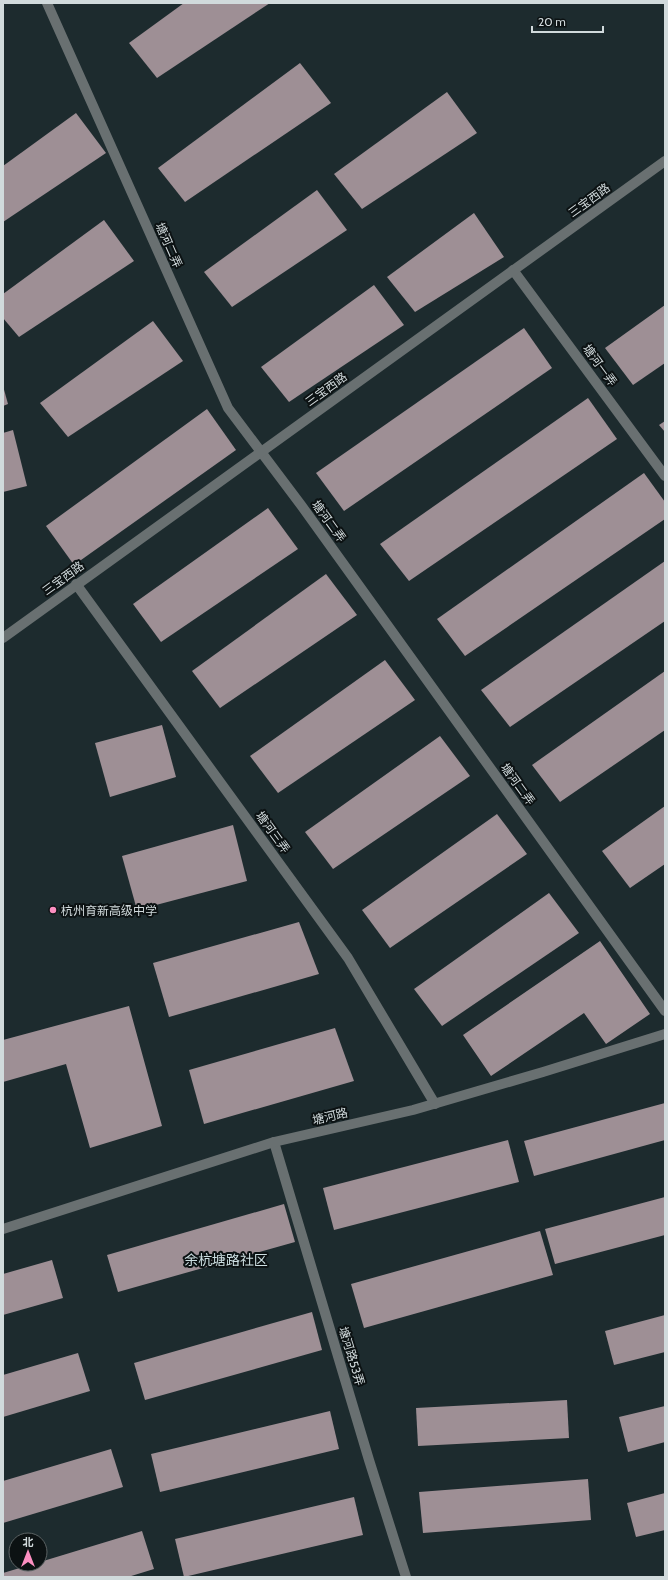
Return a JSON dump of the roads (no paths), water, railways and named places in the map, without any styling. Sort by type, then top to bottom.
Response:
[{"type":"street","name":"塘河二弄","points":[[47,3],[228,408],[301,504],[665,1012]]},
{"type":"street","name":"三宝西路","points":[[3,638],[665,161]]},
{"type":"street","name":"塘河一弄","points":[[513,270],[665,476]]},
{"type":"street","name":"塘河三弄","points":[[76,584],[348,958],[435,1104]]},
{"type":"street","name":"塘河路","points":[[3,1229],[274,1142],[435,1104],[665,1034]]},
{"type":"street","name":"塘河路53弄","points":[[274,1142],[367,1453],[406,1577]]},
{"type":"place","name":"杭州育新高级中学","points":[[53,910]]},
{"type":"district","name":"余杭塘路社区","points":[[226,1260]]}]
